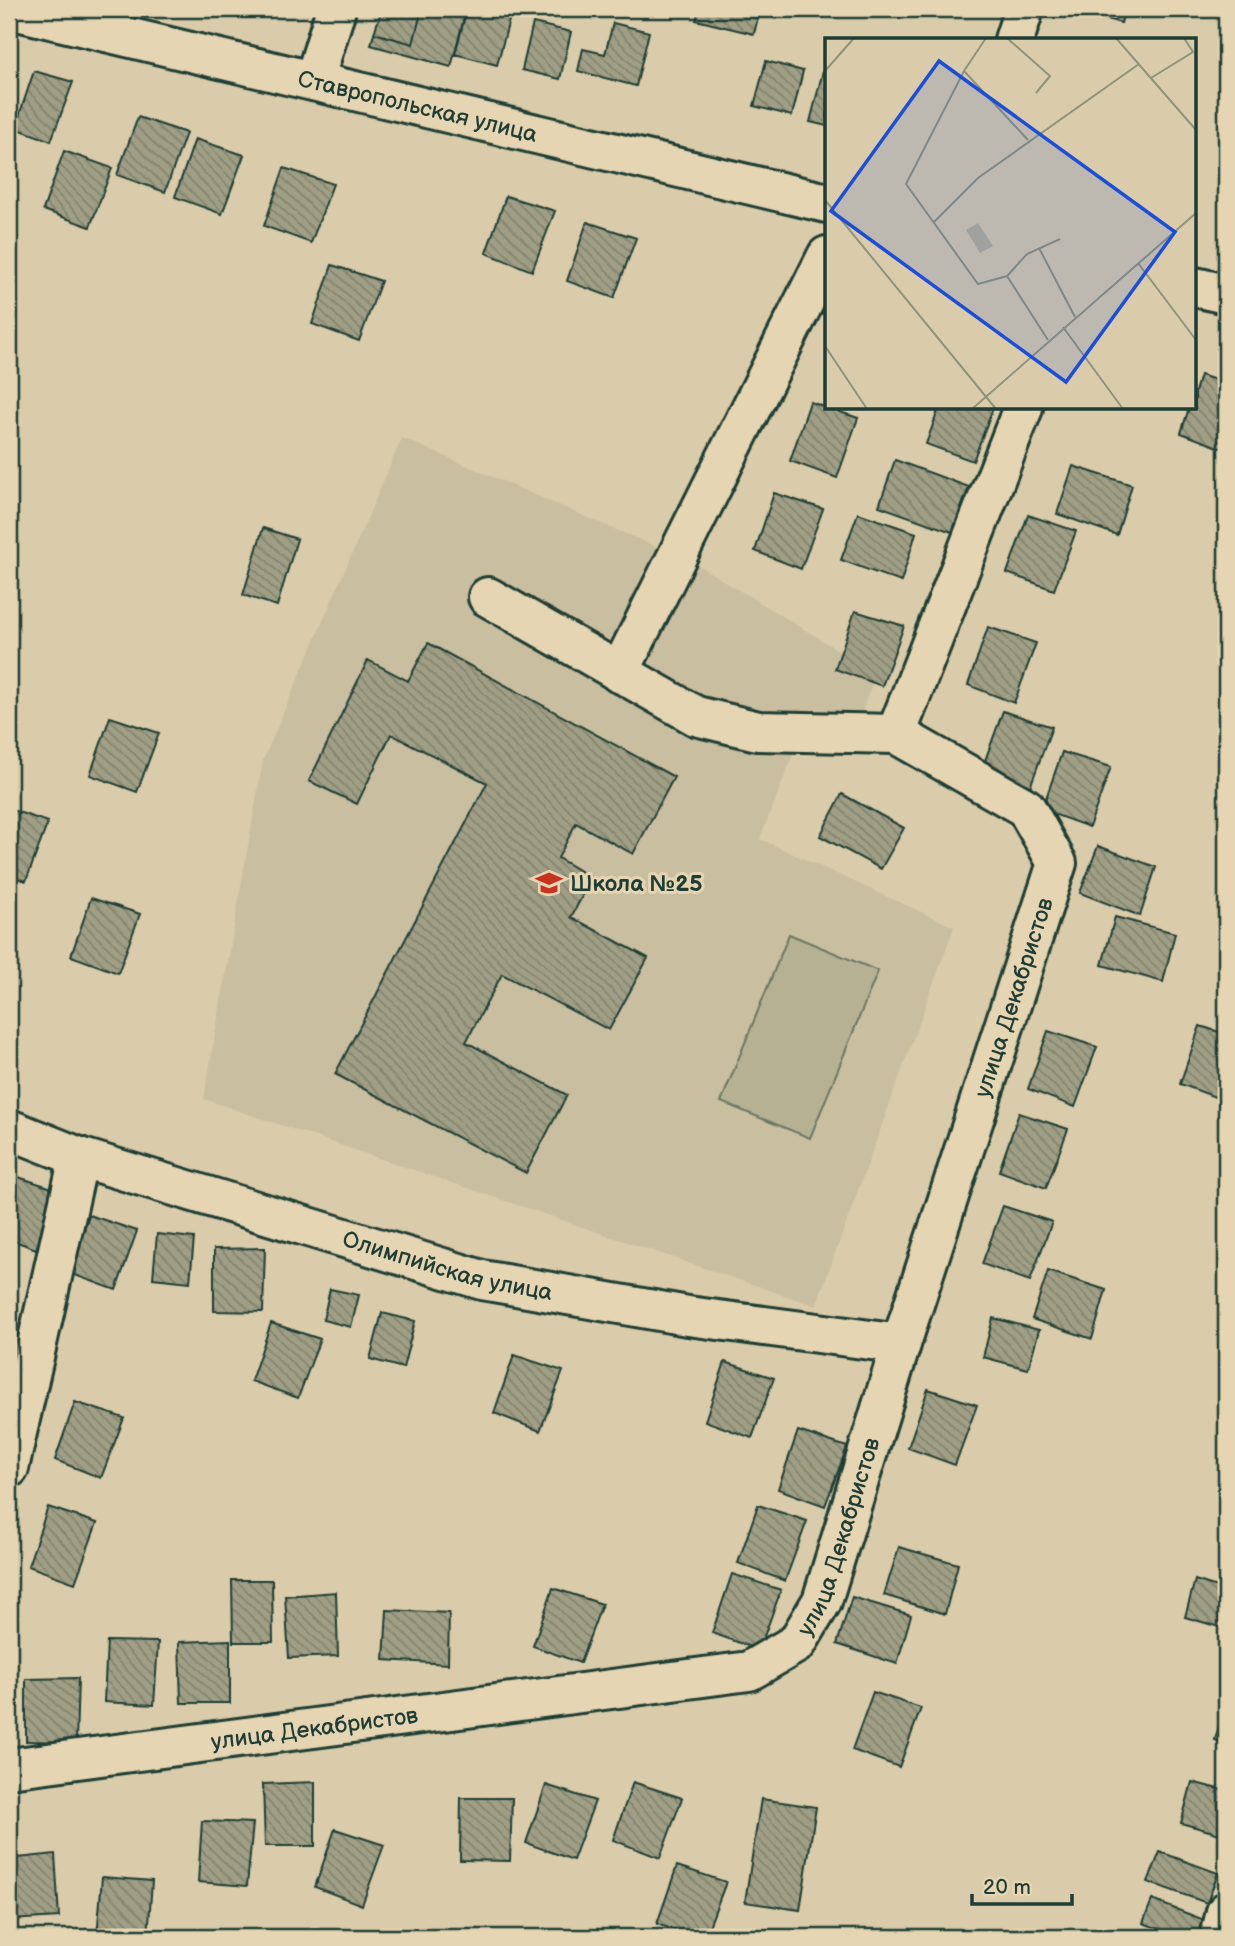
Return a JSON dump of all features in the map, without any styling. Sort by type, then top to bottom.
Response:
[{"type":"street","name":"Ставропольская улица","points":[[9,9],[825,203]]},
{"type":"street","points":[[314,81],[336,9]]},
{"type":"street","points":[[1015,38],[1024,9]]},
{"type":"street","points":[[619,673],[825,260]]},
{"type":"street","points":[[1196,287],[1226,294]]},
{"type":"street","points":[[488,597],[696,716],[758,731],[896,734],[1022,410]]},
{"type":"street","name":"улица Декабристов","points":[[9,1768],[749,1671],[797,1643],[822,1601],[901,1344],[1057,863],[1026,808],[896,734]]},
{"type":"street","name":"Олимпийская улица","points":[[9,1129],[79,1157],[482,1280],[688,1316],[901,1344]]},
{"type":"street","points":[[9,1468],[79,1157]]},
{"type":"street","points":[[1220,1937],[1226,1912]]},
{"type":"shaded area","name":"Школа №25","points":[[402,438],[696,564],[876,673],[854,733],[811,709],[760,839],[954,927],[816,1306],[204,1099],[263,760]]},
{"type":"shaded area","points":[[789,934],[878,971],[810,1138],[721,1102]]},
{"type":"building","points":[[382,9],[422,9],[413,44],[374,33]]},
{"type":"building","points":[[422,9],[445,9],[465,14],[451,67],[371,45],[374,33],[413,44]]},
{"type":"building","points":[[467,9],[512,9],[497,65],[455,54]]},
{"type":"building","points":[[699,9],[760,9],[754,34],[696,20]]},
{"type":"building","points":[[1085,9],[1125,9],[1121,23],[1084,13]]},
{"type":"building","points":[[533,23],[571,32],[560,79],[522,70]]},
{"type":"building","points":[[613,23],[649,32],[636,86],[578,71],[583,49],[605,54]]},
{"type":"building","points":[[766,61],[803,71],[792,116],[754,106]]},
{"type":"building","points":[[825,63],[825,126],[810,122]]},
{"type":"building","points":[[34,71],[73,82],[51,141],[15,128]]},
{"type":"building","points":[[9,77],[16,80],[9,99]]},
{"type":"building","points":[[138,117],[186,133],[165,192],[117,175]]},
{"type":"building","points":[[195,139],[244,155],[222,214],[175,197]]},
{"type":"building","points":[[64,151],[112,168],[90,227],[43,210]]},
{"type":"building","points":[[284,168],[333,184],[311,243],[264,226]]},
{"type":"building","points":[[506,196],[555,211],[532,271],[486,253]]},
{"type":"building","points":[[587,222],[636,238],[614,298],[567,281]]},
{"type":"building","points":[[332,265],[381,281],[359,341],[312,324]]},
{"type":"building","points":[[1200,375],[1226,383],[1226,450],[1181,433],[1188,410],[1196,410],[1196,389]]},
{"type":"building","points":[[810,402],[825,407],[825,410],[834,410],[858,418],[837,478],[790,461]]},
{"type":"building","points":[[938,410],[992,410],[973,461],[926,444]]},
{"type":"building","points":[[895,460],[969,487],[952,532],[879,506]]},
{"type":"building","points":[[1073,466],[1132,485],[1117,535],[1057,514]]},
{"type":"building","points":[[774,493],[823,509],[801,569],[755,551]]},
{"type":"building","points":[[858,513],[916,533],[901,582],[841,560]]},
{"type":"building","points":[[1028,515],[1076,531],[1054,590],[1007,573]]},
{"type":"building","points":[[263,528],[297,539],[277,606],[243,595]]},
{"type":"building","points":[[855,611],[904,626],[882,686],[835,669]]},
{"type":"building","points":[[988,627],[1036,643],[1014,703],[968,685]]},
{"type":"building","points":[[428,643],[674,777],[633,854],[576,823],[558,858],[592,878],[571,917],[648,958],[609,1030],[502,974],[466,1042],[567,1095],[526,1173],[335,1074],[487,783],[391,734],[357,804],[309,781],[368,660],[408,681]]},
{"type":"building","points":[[1003,711],[1052,727],[1030,787],[982,769]]},
{"type":"building","points":[[110,717],[159,733],[137,792],[90,775]]},
{"type":"building","points":[[1062,752],[1111,767],[1089,827],[1042,810]]},
{"type":"building","points":[[842,794],[904,828],[881,869],[820,836]]},
{"type":"building","points":[[9,809],[48,822],[26,881],[9,875]]},
{"type":"building","points":[[1098,846],[1156,867],[1140,916],[1080,893]]},
{"type":"building","points":[[91,898],[140,914],[118,973],[71,956]]},
{"type":"building","points":[[1115,917],[1175,933],[1163,982],[1102,965]]},
{"type":"building","points":[[1200,1026],[1226,1034],[1226,1101],[1180,1084]]},
{"type":"building","points":[[1048,1031],[1097,1047],[1075,1107],[1028,1089]]},
{"type":"building","points":[[1019,1113],[1068,1129],[1046,1188],[999,1171]]},
{"type":"building","points":[[9,1174],[58,1190],[36,1249],[9,1239]]},
{"type":"building","points":[[1003,1206],[1052,1222],[1030,1281],[982,1264]]},
{"type":"building","points":[[89,1215],[137,1231],[116,1290],[69,1273]]},
{"type":"building","points":[[157,1234],[194,1238],[190,1282],[153,1278]]},
{"type":"building","points":[[265,1248],[263,1312],[214,1311],[214,1249]]},
{"type":"building","points":[[1048,1271],[1106,1290],[1092,1339],[1032,1319]]},
{"type":"building","points":[[330,1289],[359,1295],[351,1327],[323,1320]]},
{"type":"building","points":[[382,1313],[415,1321],[403,1368],[370,1359]]},
{"type":"building","points":[[993,1318],[1039,1330],[1028,1369],[983,1357]]},
{"type":"building","points":[[271,1323],[320,1339],[298,1398],[251,1381]]},
{"type":"building","points":[[514,1355],[563,1371],[540,1431],[494,1413]]},
{"type":"building","points":[[725,1362],[774,1378],[752,1438],[705,1421]]},
{"type":"building","points":[[928,1389],[977,1405],[955,1465],[908,1448]]},
{"type":"building","points":[[75,1402],[124,1418],[101,1478],[55,1460]]},
{"type":"building","points":[[798,1431],[847,1447],[825,1506],[778,1489]]},
{"type":"building","points":[[758,1505],[807,1521],[785,1581],[738,1563]]},
{"type":"building","points":[[48,1507],[97,1523],[75,1583],[28,1566]]},
{"type":"building","points":[[899,1547],[958,1564],[945,1614],[884,1595]]},
{"type":"building","points":[[732,1574],[781,1590],[759,1650],[712,1633]]},
{"type":"building","points":[[232,1580],[272,1580],[273,1642],[233,1642]]},
{"type":"building","points":[[1195,1580],[1226,1590],[1226,1629],[1185,1617]]},
{"type":"building","points":[[553,1588],[602,1604],[580,1663],[533,1646]]},
{"type":"building","points":[[336,1592],[338,1656],[289,1658],[285,1596]]},
{"type":"building","points":[[852,1597],[911,1615],[897,1664],[837,1644]]},
{"type":"building","points":[[387,1610],[449,1613],[448,1664],[384,1660]]},
{"type":"building","points":[[230,1640],[230,1703],[181,1703],[179,1642]]},
{"type":"building","points":[[107,1641],[158,1642],[154,1705],[104,1702]]},
{"type":"building","points":[[78,1678],[76,1742],[26,1741],[26,1679]]},
{"type":"building","points":[[873,1692],[921,1708],[899,1767],[852,1750]]},
{"type":"building","points":[[1226,1702],[1226,1743],[1215,1740]]},
{"type":"building","points":[[315,1782],[315,1846],[265,1846],[263,1784]]},
{"type":"building","points":[[633,1782],[682,1798],[660,1858],[613,1840]]},
{"type":"building","points":[[1192,1782],[1226,1791],[1226,1812],[1220,1834],[1181,1823]]},
{"type":"building","points":[[546,1785],[595,1801],[573,1860],[526,1843]]},
{"type":"building","points":[[461,1798],[512,1798],[510,1861],[460,1860]]},
{"type":"building","points":[[761,1799],[816,1807],[800,1910],[745,1902]]},
{"type":"building","points":[[202,1821],[253,1823],[247,1886],[198,1882]]},
{"type":"building","points":[[335,1829],[384,1845],[362,1905],[315,1887]]},
{"type":"building","points":[[1160,1852],[1218,1873],[1207,1903],[1148,1882]]},
{"type":"building","points":[[55,1854],[59,1917],[10,1920],[9,1859]]},
{"type":"building","points":[[677,1866],[726,1882],[705,1937],[693,1937],[657,1924]]},
{"type":"building","points":[[102,1877],[152,1881],[148,1937],[97,1937]]},
{"type":"building","points":[[1152,1900],[1207,1921],[1201,1937],[1180,1937],[1143,1923]]},
{"type":"place","name":"Школа №25","points":[[549,883]]}]
